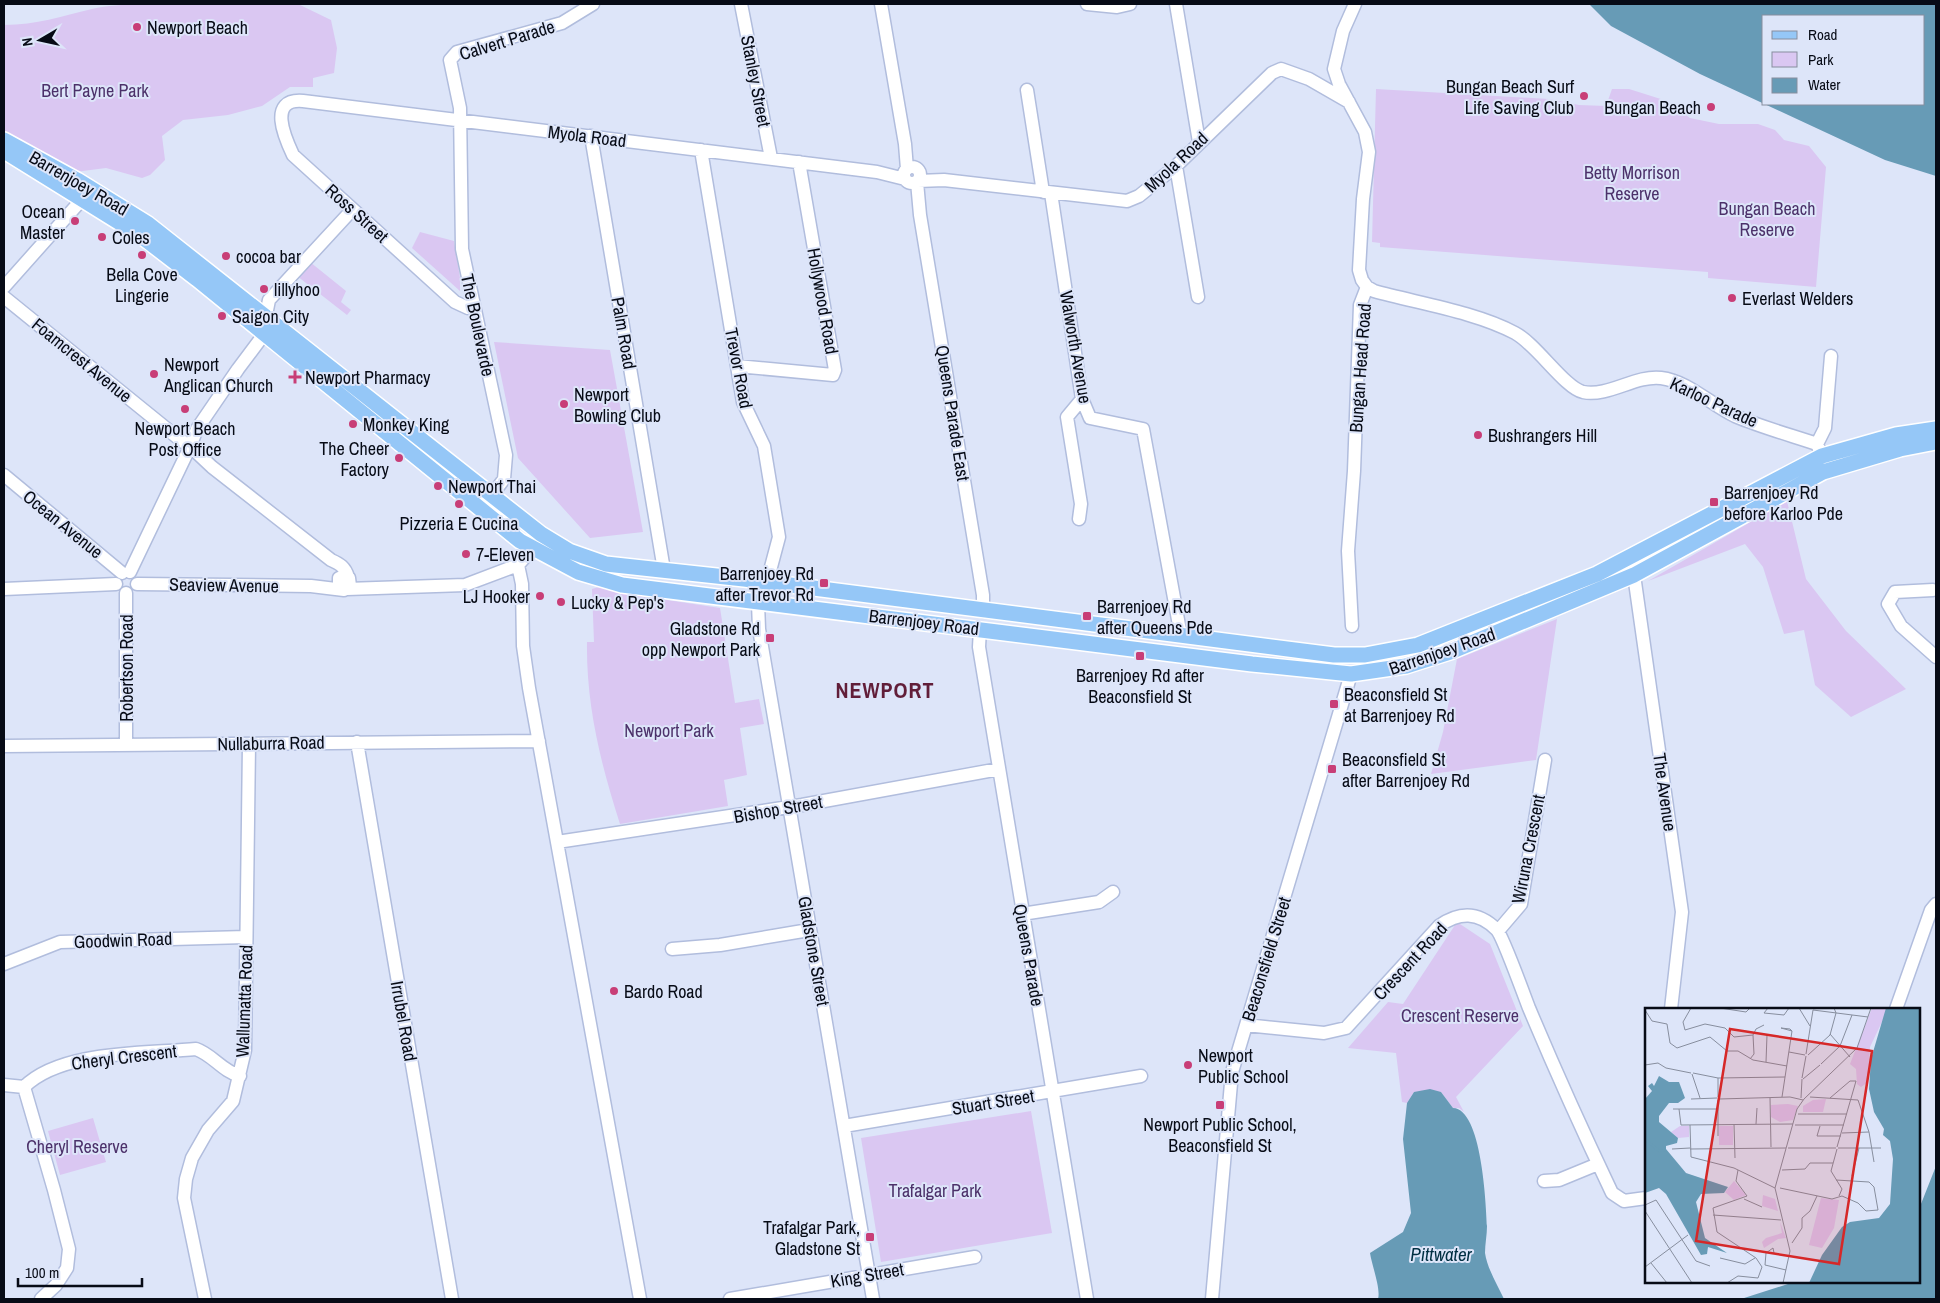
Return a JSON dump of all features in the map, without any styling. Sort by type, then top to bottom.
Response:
[{"type":"main road","name":"Barrenjoey Road","points":[[4,140],[85,194],[141,236],[401,443],[492,520],[532,549],[598,579],[622,585],[1252,664],[1351,674],[1406,666],[1450,652],[1634,575],[1793,487],[1838,467],[1900,449],[1936,442]]},
{"type":"main road","name":"Barrenjoey Road","points":[[4,151],[85,194],[148,224],[266,315],[541,534],[568,551],[606,564],[767,582],[1181,636],[1354,656],[1418,646],[1597,574],[1820,450],[1936,429]]},
{"type":"main road","name":"Karloo Parade","points":[[1820,450],[1838,467]]},
{"type":"main road","points":[[465,498],[485,498],[492,495]]},
{"type":"main road","points":[[492,495],[490,505],[492,520]]},
{"type":"main road","points":[[532,549],[541,534]]},
{"type":"main road","name":"Palm Road","points":[[662,589],[664,570]]},
{"type":"main road","points":[[758,603],[767,582]]},
{"type":"main road","name":"Queens Parade","points":[[980,629],[983,611]]},
{"type":"main road","name":"Beaconsfield Street","points":[[1351,674],[1354,656]]},
{"type":"street","name":"Calvert Parade","points":[[459,120],[460,108],[450,63],[454,54],[562,24],[593,4]]},
{"type":"street","name":"Stanley Street","points":[[741,4],[771,158]]},
{"type":"street","name":"Queens Parade East","points":[[881,4],[905,144],[920,216],[983,595],[983,611]]},
{"type":"street","points":[[1087,4],[1117,7],[1130,4]]},
{"type":"street","points":[[1176,4],[1199,142]]},
{"type":"street","name":"Bungan Head Road","points":[[1352,626],[1348,551],[1354,471],[1360,305],[1368,287],[1362,280],[1359,270],[1363,199],[1369,152],[1365,132],[1334,69],[1343,31],[1355,4]]},
{"type":"street","name":"Myola Road","points":[[298,100],[877,172],[1128,201],[1139,196],[1176,166],[1272,73],[1281,69],[1309,79],[1349,102]]},
{"type":"street","name":"Walworth Avenue","points":[[1027,90],[1047,192],[1082,398],[1090,418],[1143,430],[1181,636]]},
{"type":"street","name":"Ross Street","points":[[298,100],[287,104],[281,112],[284,133],[294,155],[352,210],[455,302],[468,308],[474,307]]},
{"type":"street","name":"The Boulevarde","points":[[459,120],[462,248],[506,455],[504,479],[492,495]]},
{"type":"street","name":"Palm Road","points":[[591,136],[664,570]]},
{"type":"street","name":"Trevor Road","points":[[701,150],[746,412],[764,446],[779,537],[767,582]]},
{"type":"street","name":"Hollywood Road","points":[[737,366],[833,374],[835,370],[800,162]]},
{"type":"street","points":[[1176,166],[1198,297]]},
{"type":"street","points":[[4,287],[85,194]]},
{"type":"street","points":[[266,315],[270,300],[352,210]]},
{"type":"street","name":"Karloo Parade","points":[[1368,287],[1374,291],[1481,319],[1514,333],[1530,343],[1573,386],[1583,392],[1598,392],[1643,379],[1660,378],[1673,381],[1733,415],[1820,450]]},
{"type":"street","name":"Foamcrest Avenue","points":[[4,297],[190,446],[212,467],[331,560],[344,568],[343,582]]},
{"type":"street","points":[[121,589],[118,576],[126,572],[197,429],[265,333]]},
{"type":"street","points":[[1820,450],[1825,428],[1831,356]]},
{"type":"street","points":[[1080,520],[1081,504],[1067,417],[1082,398]]},
{"type":"street","name":"Ocean Avenue","points":[[4,475],[126,572]]},
{"type":"street","points":[[532,549],[518,566],[522,584],[523,646],[640,1299]]},
{"type":"street","name":"Seaview Avenue","points":[[138,584],[311,586],[343,582],[376,587],[465,585],[518,566]]},
{"type":"street","points":[[4,589],[121,589],[134,591],[138,584],[136,577],[126,572]]},
{"type":"street","name":"The Avenue","points":[[1634,575],[1682,912],[1671,1008]]},
{"type":"street","name":"Robertson Road","points":[[121,589],[126,744]]},
{"type":"street","points":[[1933,590],[1895,592],[1888,604],[1901,626],[1936,657]]},
{"type":"street","name":"Gladstone Street","points":[[758,603],[759,629],[873,1299]]},
{"type":"street","name":"Queens Parade","points":[[980,629],[978,647],[1087,1299]]},
{"type":"street","name":"Beaconsfield Street","points":[[1212,1299],[1232,1072],[1351,674]]},
{"type":"street","name":"Nullaburra Road","points":[[4,746],[539,741]]},
{"type":"street","name":"Irrubel Road","points":[[357,742],[452,1299]]},
{"type":"street","name":"Wallumatta Road","points":[[204,1299],[184,1198],[186,1179],[192,1158],[208,1130],[233,1101],[245,1050],[249,744]]},
{"type":"street","name":"Wiruna Crescent","points":[[1498,931],[1521,904],[1545,760]]},
{"type":"street","name":"Bishop Street","points":[[557,842],[790,806],[998,769]]},
{"type":"street","points":[[1022,914],[1099,902],[1113,892]]},
{"type":"street","points":[[1896,1008],[1931,910],[1936,904]]},
{"type":"street","name":"Crescent Road","points":[[1246,1025],[1336,1032],[1346,1028],[1356,1019],[1439,926],[1451,918],[1464,915],[1473,917],[1498,931]]},
{"type":"street","points":[[672,949],[720,945],[809,930]]},
{"type":"street","points":[[1498,931],[1532,1015],[1612,1193],[1617,1198],[1632,1202],[1645,1198]]},
{"type":"street","name":"Goodwin Road","points":[[4,964],[60,942],[246,936]]},
{"type":"street","name":"Cheryl Crescent","points":[[24,1087],[51,1069],[76,1060],[196,1049],[204,1052],[227,1071],[240,1076]]},
{"type":"street","name":"Stuart Street","points":[[844,1126],[1141,1076]]},
{"type":"street","points":[[4,1085],[24,1087],[69,1249],[67,1268],[56,1285],[41,1299]]},
{"type":"street","points":[[1544,1181],[1559,1180],[1598,1164]]},
{"type":"street","name":"King Street","points":[[730,1299],[975,1257]]},
{"type":"green space","name":"Bert Payne Park","points":[[298,4],[331,20],[337,48],[334,73],[313,78],[313,87],[290,87],[262,106],[228,115],[183,120],[162,136],[165,160],[150,175],[142,178],[106,168],[75,172],[4,138],[4,25],[38,22],[116,5]]},
{"type":"green space","name":"Betty Morrison Reserve","points":[[1376,89],[1549,99],[1579,105],[1606,106],[1612,89],[1629,89],[1667,101],[1690,118],[1719,124],[1758,124],[1775,130],[1784,140],[1809,146],[1826,167],[1816,287],[1708,278],[1708,272],[1380,247],[1380,243],[1372,242]]},
{"type":"green space","points":[[420,232],[454,241],[460,278],[460,291],[412,248]]},
{"type":"green space","points":[[310,262],[346,291],[341,302],[351,310],[347,315],[297,276]]},
{"type":"green space","name":"Newport Bowling Club","points":[[494,342],[610,350],[643,532],[590,538],[518,458]]},
{"type":"green space","points":[[1787,501],[1806,579],[1846,631],[1906,689],[1851,717],[1815,685],[1804,630],[1784,634],[1763,567],[1745,544],[1648,581]]},
{"type":"green space","name":"Newport Park","points":[[599,587],[628,594],[720,608],[735,703],[759,699],[764,724],[740,728],[747,775],[724,780],[728,806],[620,824],[601,757],[589,689],[587,642],[594,642],[592,589]]},
{"type":"green space","points":[[1557,619],[1536,760],[1431,774],[1443,732],[1457,659]]},
{"type":"green space","name":"Crescent Reserve","points":[[1457,922],[1490,944],[1523,1026],[1456,1097],[1464,1112],[1459,1108],[1453,1108],[1441,1092],[1414,1092],[1407,1103],[1402,1102],[1396,1053],[1348,1048],[1388,1002],[1403,1004]]},
{"type":"green space","name":"Trafalgar Park","points":[[1031,1111],[1052,1233],[881,1262],[861,1138]]},
{"type":"green space","name":"Cheryl Reserve","points":[[93,1118],[106,1162],[60,1175],[48,1131]]},
{"type":"water","points":[[1589,4],[1936,4],[1936,176],[1885,160],[1767,105],[1925,105],[1925,15],[1762,15],[1762,103],[1700,74],[1611,26]]},
{"type":"water","name":"Pittwater","points":[[1430,1089],[1441,1092],[1453,1108],[1463,1112],[1476,1140],[1485,1198],[1487,1226],[1486,1259],[1504,1299],[1378,1299],[1377,1283],[1370,1253],[1403,1232],[1411,1213],[1403,1139],[1407,1103],[1414,1092]]},
{"type":"water","points":[[1936,1166],[1936,1299],[1741,1299],[1791,1283],[1920,1283],[1920,1206]]},
{"type":"place","name":"Newport Beach","points":[[137,27]]},
{"type":"place","name":"Bungan Beach Surf Life Saving Club","points":[[1584,96]]},
{"type":"place","name":"Bungan Beach","points":[[1711,107]]},
{"type":"place","name":"Ocean Master","points":[[75,221]]},
{"type":"place","name":"Coles","points":[[102,237]]},
{"type":"place","name":"Bella Cove Lingerie","points":[[142,255]]},
{"type":"place","name":"cocoa bar","points":[[226,256]]},
{"type":"place","name":"lillyhoo","points":[[264,289]]},
{"type":"place","name":"Everlast Welders","points":[[1732,298]]},
{"type":"place","name":"Saigon City","points":[[222,316]]},
{"type":"place","name":"Newport Anglican Church","points":[[154,374]]},
{"type":"place","name":"Newport Pharmacy","points":[[295,377]]},
{"type":"place","name":"Newport Bowling Club","points":[[564,404]]},
{"type":"place","name":"Newport Beach Post Office","points":[[185,409]]},
{"type":"place","name":"Monkey King","points":[[353,424]]},
{"type":"place","name":"Bushrangers Hill","points":[[1478,435]]},
{"type":"place","name":"The Cheer Factory","points":[[399,458]]},
{"type":"place","name":"Newport Thai","points":[[438,486]]},
{"type":"place","name":"Barrenjoey Rd before Karloo Pde","points":[[1714,502]]},
{"type":"place","name":"Pizzeria E Cucina","points":[[459,504]]},
{"type":"place","name":"7-Eleven","points":[[466,554]]},
{"type":"place","name":"Barrenjoey Rd after Trevor Rd","points":[[824,583]]},
{"type":"place","name":"LJ Hooker","points":[[540,596]]},
{"type":"place","name":"Lucky & Pep's","points":[[561,602]]},
{"type":"place","name":"Barrenjoey Rd after Queens Pde","points":[[1087,616]]},
{"type":"place","name":"Gladstone Rd opp Newport Park","points":[[770,638]]},
{"type":"place","name":"Barrenjoey Rd after Beaconsfield St","points":[[1140,656]]},
{"type":"place","name":"Beaconsfield St at Barrenjoey Rd","points":[[1334,704]]},
{"type":"place","name":"Beaconsfield St after Barrenjoey Rd","points":[[1332,769]]},
{"type":"place","name":"Bardo Road","points":[[614,991]]},
{"type":"place","name":"Newport Public School","points":[[1188,1065]]},
{"type":"place","name":"Newport Public School, Beaconsfield St","points":[[1220,1105]]},
{"type":"place","name":"Trafalgar Park, Gladstone St","points":[[870,1237]]},
{"type":"district","name":"NEWPORT","points":[[885,690]]},
{"type":"park label","name":"Bungan Beach Reserve","points":[[1767,218]]}]
